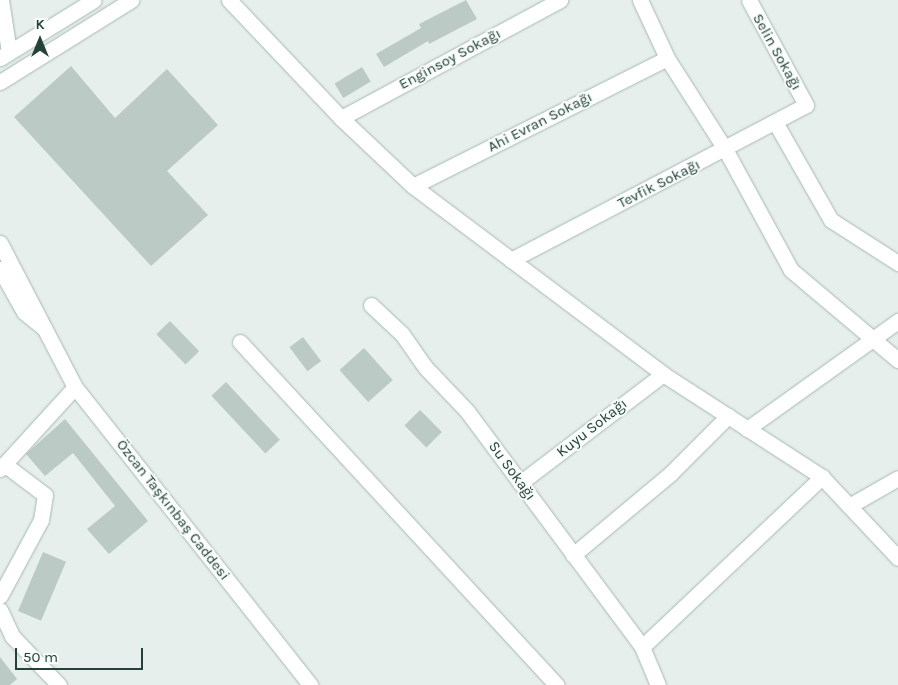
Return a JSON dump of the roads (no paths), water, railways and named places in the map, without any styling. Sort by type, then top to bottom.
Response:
[{"type":"street","points":[[1,0],[4,55],[94,0]]},
{"type":"street","points":[[0,82],[131,0]]},
{"type":"street","points":[[229,0],[340,118],[414,186],[663,374],[822,477],[898,558]]},
{"type":"street","name":"Enginsoy Sokağı","points":[[340,118],[560,0]]},
{"type":"street","points":[[640,0],[667,58],[725,149],[791,270],[898,360]]},
{"type":"street","name":"Selin Sokağı","points":[[748,0],[806,105]]},
{"type":"street","name":"Ahi Evran Sokağı","points":[[414,186],[667,58]]},
{"type":"street","name":"Tevfik Sokağı","points":[[511,260],[806,105]]},
{"type":"street","points":[[774,122],[831,220],[898,263]]},
{"type":"street","name":"Özcan Taşkınbaş Caddesi","points":[[0,243],[75,387],[310,685]]},
{"type":"street","name":"Özcan Taşkınbaş Caddesi","points":[[0,269],[24,312],[45,329]]},
{"type":"street","name":"Su Sokağı","points":[[370,305],[402,334],[425,367],[467,411],[642,647],[658,685]]},
{"type":"street","points":[[747,428],[898,320]]},
{"type":"street","points":[[240,342],[557,685]]},
{"type":"street","name":"Kuyu Sokağı","points":[[520,483],[663,374]]},
{"type":"street","points":[[0,596],[42,520],[45,495],[2,466],[75,387]]},
{"type":"street","points":[[573,555],[671,473],[728,416]]},
{"type":"street","points":[[642,647],[822,477]]},
{"type":"street","points":[[849,506],[898,478]]},
{"type":"street","points":[[0,610],[12,636],[60,685]]}]
